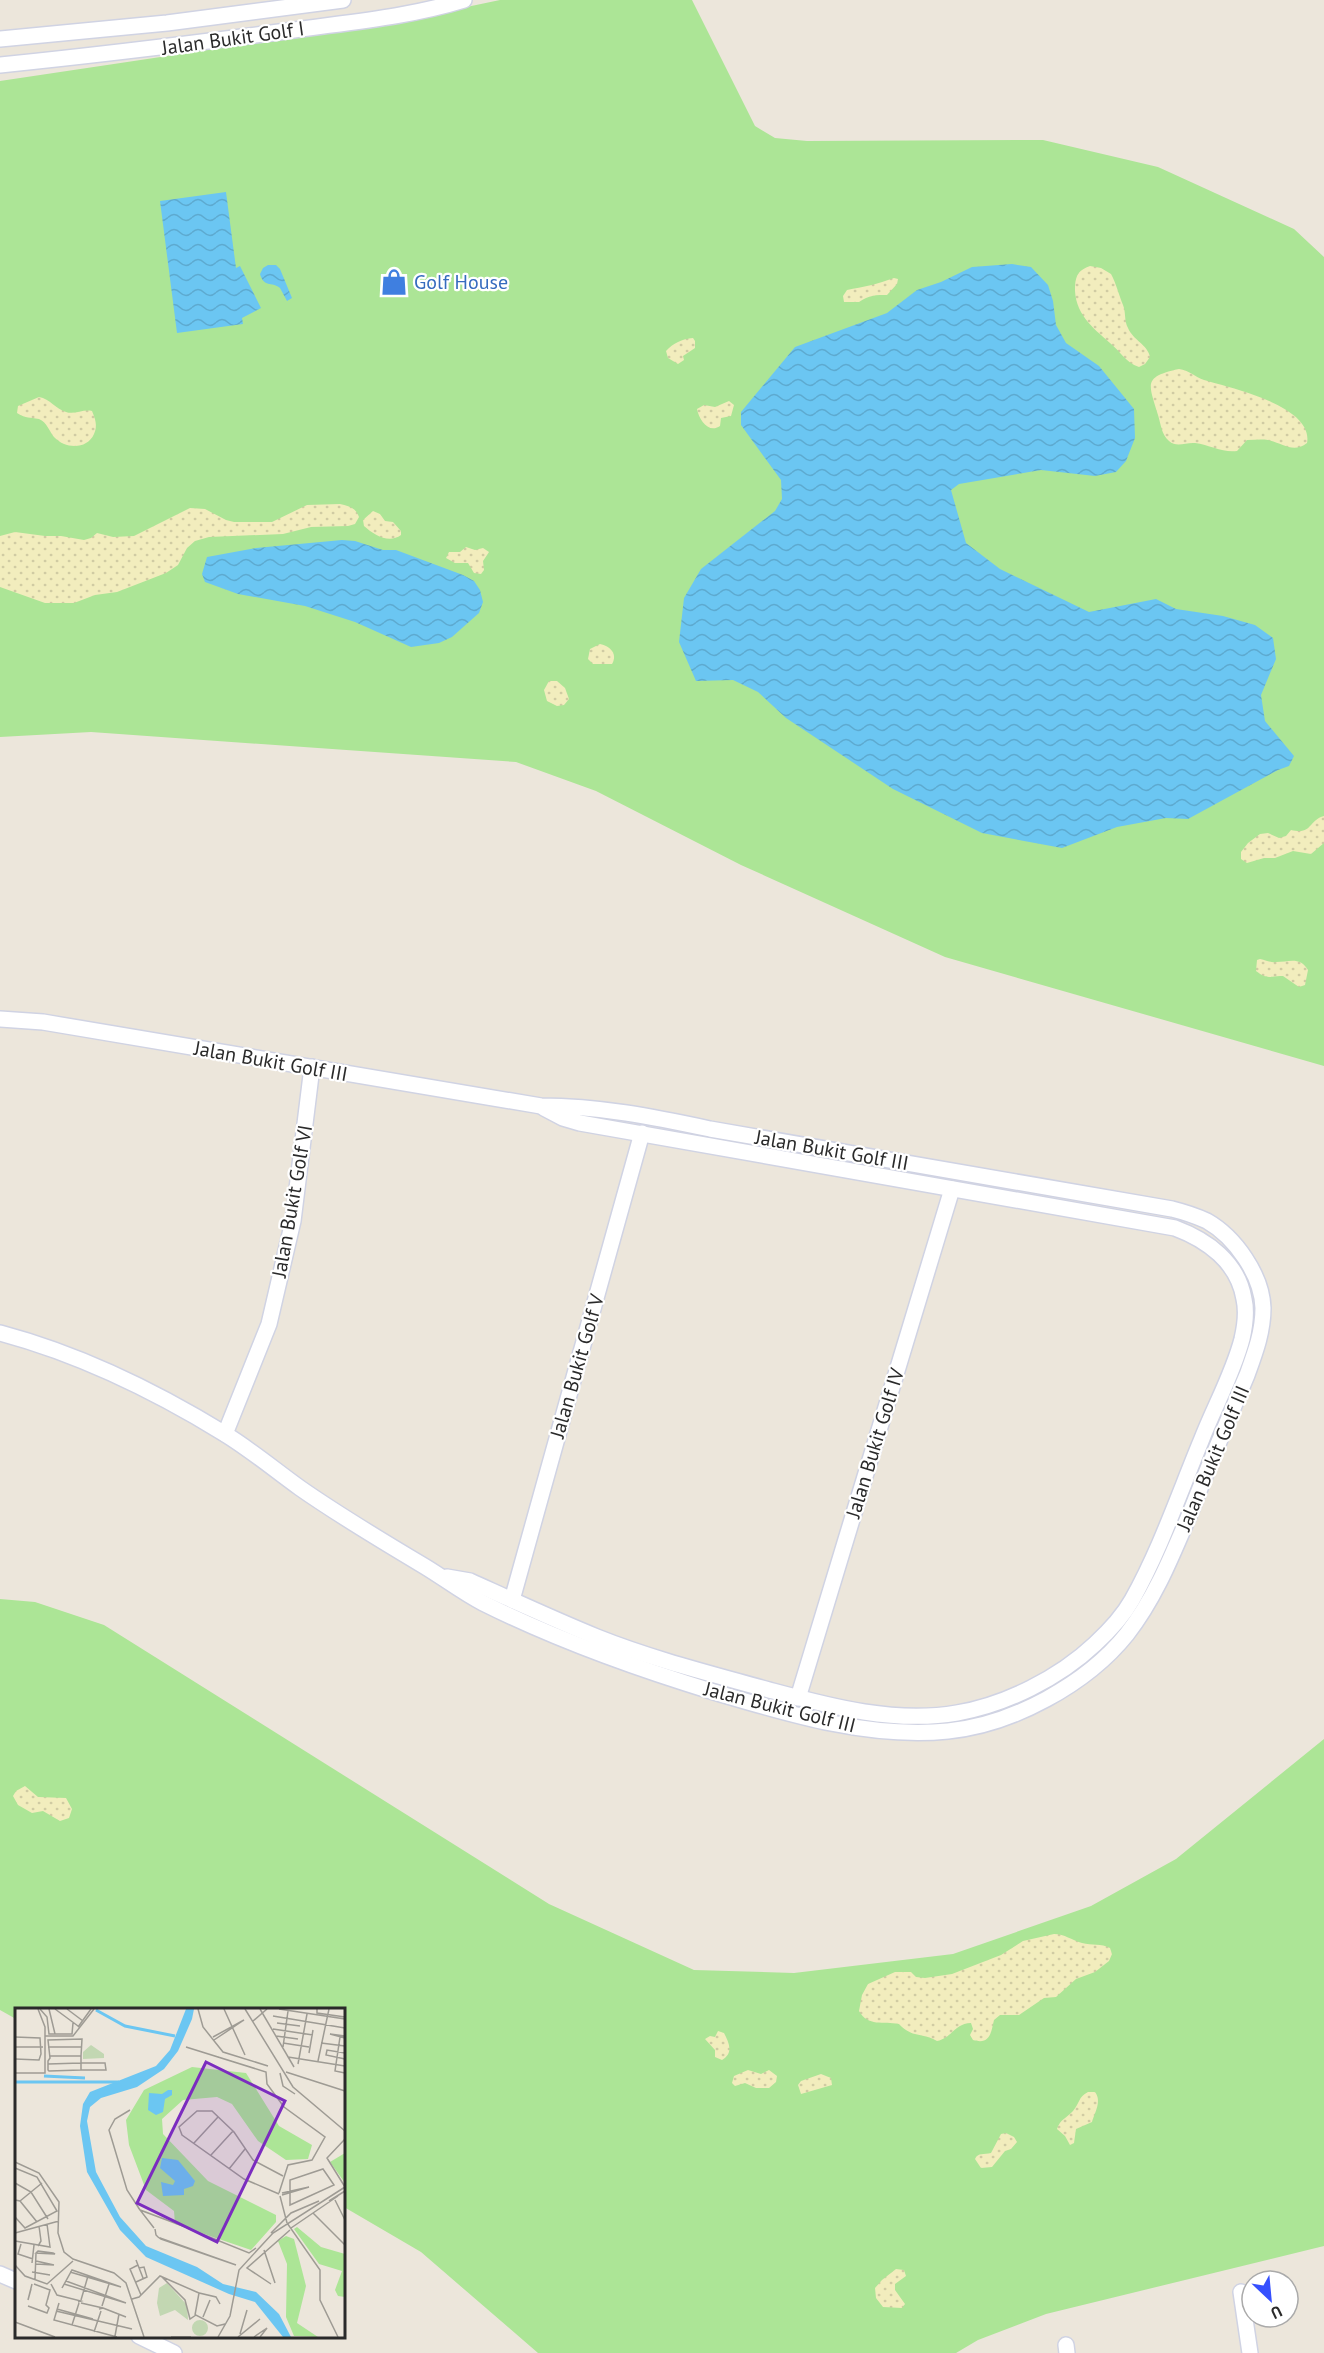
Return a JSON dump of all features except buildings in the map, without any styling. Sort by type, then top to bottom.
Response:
[{"type":"street","name":"Jalan Bukit Golf I","points":[[0,39],[167,23],[343,0]]},
{"type":"street","name":"Jalan Bukit Golf I","points":[[0,65],[169,47],[364,20],[442,7],[464,0]]},
{"type":"street","name":"Jalan Bukit Golf III","points":[[0,1019],[43,1022],[541,1106],[576,1106],[646,1115],[710,1129],[1172,1209],[1189,1214],[1219,1230],[1231,1240],[1250,1268],[1263,1305],[1259,1341],[1247,1375],[1169,1563],[1152,1596],[1127,1634],[1095,1668],[1078,1680],[1024,1709],[973,1728],[913,1733],[879,1730],[792,1714],[650,1672],[569,1641],[485,1604],[304,1491],[225,1434],[127,1380],[38,1343],[0,1333]]},
{"type":"street","name":"Jalan Bukit Golf VI","points":[[225,1434],[271,1313],[293,1221],[312,1067]]},
{"type":"street","name":"Jalan Bukit Golf III","points":[[440,1576],[470,1581],[600,1638],[717,1676],[798,1698],[862,1712],[898,1716],[927,1716],[980,1708],[1030,1687],[1075,1661],[1096,1643],[1129,1604],[1143,1579],[1241,1342],[1245,1326],[1244,1297],[1224,1258],[1209,1244],[1192,1234],[1158,1224],[580,1122],[563,1118],[541,1106]]},
{"type":"street","name":"Jalan Bukit Golf V","points":[[512,1600],[642,1133]]},
{"type":"street","name":"Jalan Bukit Golf IV","points":[[798,1698],[952,1189]]},
{"type":"street","points":[[0,2274],[15,2281]]},
{"type":"street","points":[[1246,2329],[1250,2353]]},
{"type":"street","points":[[141,2338],[174,2353]]},
{"type":"green space","points":[[500,0],[692,0],[755,126],[775,138],[807,141],[1043,140],[1158,167],[1294,229],[1324,257],[1324,1066],[945,957],[741,865],[596,791],[516,762],[91,732],[0,737],[0,81],[395,22]]},
{"type":"green space","points":[[0,1599],[35,1602],[104,1625],[549,1904],[694,1970],[794,1973],[953,1954],[1091,1906],[1176,1859],[1324,1739],[1324,2246],[1046,2314],[978,2340],[956,2353],[538,2353],[421,2252],[345,2208],[345,2008],[15,2008],[15,2018],[0,2010]]},
{"type":"sand","points":[[1090,266],[1101,268],[1111,274],[1124,308],[1128,328],[1149,353],[1150,357],[1145,364],[1139,367],[1127,360],[1085,319],[1081,312],[1075,296],[1075,282],[1077,275]]},
{"type":"sand","points":[[894,278],[898,279],[897,284],[887,295],[873,296],[859,302],[844,302],[843,296],[847,290]]},
{"type":"sand","points":[[693,338],[695,348],[683,356],[684,360],[678,364],[668,358],[666,351],[672,346],[681,340]]},
{"type":"sand","points":[[1179,369],[1285,409],[1298,419],[1306,430],[1307,443],[1292,448],[1268,440],[1247,440],[1237,451],[1232,451],[1195,443],[1172,443],[1164,435],[1152,396],[1151,383],[1159,375]]},
{"type":"sand","points":[[39,397],[66,412],[92,411],[96,428],[91,439],[76,446],[64,444],[54,437],[42,420],[17,413],[18,406]]},
{"type":"sand","points":[[729,401],[734,405],[731,416],[721,418],[720,426],[716,428],[705,425],[697,409],[704,405],[715,407]]},
{"type":"sand","points":[[340,504],[356,511],[359,517],[355,524],[311,527],[283,534],[209,537],[195,541],[187,548],[178,565],[166,573],[117,592],[95,595],[74,603],[45,603],[0,587],[0,536],[15,532],[84,540],[97,533],[113,537],[134,536],[190,508],[205,509],[234,522],[272,522],[307,505]]},
{"type":"sand","points":[[373,511],[380,514],[385,521],[393,522],[401,531],[401,535],[392,539],[387,538],[377,535],[364,526],[363,520]]},
{"type":"sand","points":[[466,547],[475,550],[483,548],[489,552],[483,561],[484,570],[481,574],[474,573],[468,563],[455,563],[446,558],[449,552],[460,552]]},
{"type":"sand","points":[[600,644],[612,651],[614,660],[612,664],[593,664],[588,659],[590,649]]},
{"type":"sand","points":[[549,681],[557,681],[565,688],[569,699],[564,705],[557,706],[547,701],[544,690]]},
{"type":"sand","points":[[1324,816],[1324,843],[1311,854],[1293,851],[1275,858],[1264,858],[1247,863],[1241,859],[1241,852],[1260,834],[1268,833],[1279,838],[1286,836],[1291,830],[1303,831]]},
{"type":"sand","points":[[1257,960],[1272,962],[1298,961],[1308,970],[1305,985],[1299,987],[1283,976],[1267,977],[1260,974],[1256,971]]},
{"type":"sand","points":[[25,1786],[38,1797],[66,1798],[72,1809],[69,1818],[60,1821],[43,1811],[32,1813],[18,1805],[13,1796],[16,1791]]},
{"type":"sand","points":[[1054,1934],[1082,1943],[1107,1946],[1112,1954],[1109,1961],[1095,1972],[1076,1979],[1056,1997],[1044,1998],[1019,2015],[1000,2015],[994,2020],[989,2037],[983,2041],[973,2040],[970,2035],[973,2029],[971,2023],[961,2025],[937,2041],[913,2034],[899,2024],[871,2021],[859,2011],[862,1995],[868,1984],[895,1972],[911,1972],[916,1977],[925,1978],[952,1974],[1001,1955],[1023,1941]]},
{"type":"sand","points":[[718,2031],[724,2033],[729,2048],[728,2054],[722,2060],[715,2057],[715,2050],[705,2039],[710,2036],[715,2037]]},
{"type":"sand","points":[[748,2070],[761,2074],[769,2070],[777,2076],[776,2082],[769,2088],[756,2088],[745,2083],[735,2086],[732,2083],[734,2076]]},
{"type":"sand","points":[[821,2074],[831,2078],[832,2085],[801,2094],[798,2085],[801,2081]]},
{"type":"sand","points":[[1088,2092],[1095,2092],[1097,2095],[1098,2103],[1092,2122],[1076,2129],[1074,2143],[1070,2145],[1057,2129],[1058,2126],[1075,2108],[1082,2096]]},
{"type":"sand","points":[[1006,2133],[1014,2137],[1017,2142],[1011,2149],[1005,2151],[992,2167],[981,2168],[976,2157],[991,2153],[1001,2134]]},
{"type":"sand","points":[[896,2269],[904,2270],[906,2276],[895,2284],[895,2290],[905,2304],[902,2308],[883,2307],[876,2298],[875,2288]]},
{"type":"water","points":[[226,192],[236,268],[240,266],[261,308],[242,318],[243,324],[177,333],[160,201]]},
{"type":"water","points":[[1012,264],[1031,267],[1048,285],[1056,325],[1066,343],[1099,366],[1134,409],[1135,438],[1126,461],[1116,472],[1095,476],[1041,470],[959,484],[951,490],[966,543],[1000,569],[1089,612],[1156,599],[1176,609],[1223,616],[1255,625],[1273,638],[1276,659],[1261,695],[1265,721],[1294,756],[1289,766],[1188,819],[1166,818],[1117,827],[1062,848],[982,833],[893,789],[786,718],[758,692],[733,680],[696,681],[679,642],[684,598],[701,569],[775,511],[782,499],[781,480],[741,425],[741,412],[795,347],[887,313],[917,290],[941,282],[972,267]]},
{"type":"water","points":[[268,265],[276,265],[280,269],[292,298],[287,301],[280,288],[264,281],[260,274]]},
{"type":"water","points":[[342,540],[355,541],[383,550],[396,550],[463,575],[474,581],[480,590],[483,602],[479,613],[452,637],[439,643],[411,647],[355,622],[305,606],[238,594],[205,582],[202,574],[207,557],[256,548]]},
{"type":"place","name":"Golf House","points":[[394,282]]}]
